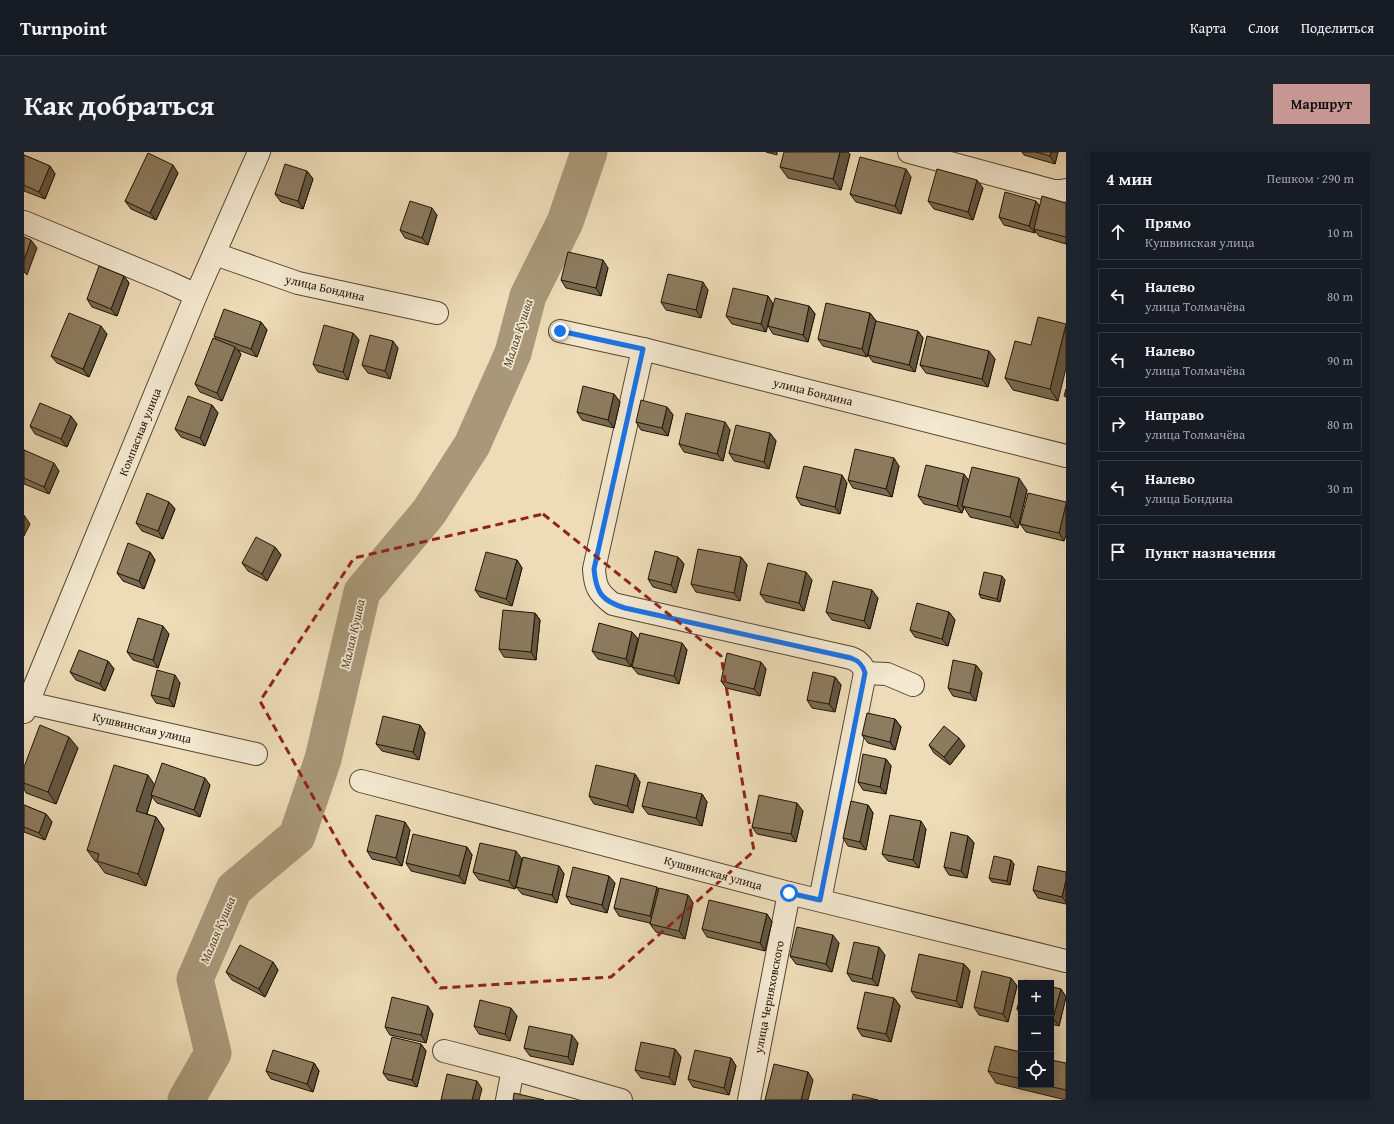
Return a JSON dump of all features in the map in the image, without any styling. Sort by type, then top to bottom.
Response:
[{"type":"street","name":"Компасная улица","points":[[26,708],[196,295],[259,152]]},
{"type":"street","points":[[909,152],[1054,191],[1066,190]]},
{"type":"street","points":[[24,222],[196,295]]},
{"type":"street","name":"улица Бондина","points":[[214,254],[298,283],[437,313]]},
{"type":"street","name":"улица Бондина","points":[[560,331],[643,349],[1066,456]]},
{"type":"street","points":[[643,349],[594,569],[595,584],[604,597],[613,604],[625,608],[851,658],[857,660],[863,666],[865,673],[820,900]]},
{"type":"street","points":[[865,673],[887,674],[913,685]]},
{"type":"street","name":"Кушвинская улица","points":[[26,708],[256,754]]},
{"type":"street","name":"Кушвинская улица","points":[[361,781],[789,893],[1066,962]]},
{"type":"street","name":"улица Черняховского","points":[[749,1100],[789,893]]},
{"type":"street","points":[[444,1051],[621,1100]]},
{"type":"street","points":[[507,1100],[513,1069]]},
{"type":"highlighted area","points":[[543,514],[721,656],[754,851],[611,977],[440,988],[347,858],[260,701],[354,558]]},
{"type":"building","points":[[784,152],[840,152],[833,179],[780,167]]},
{"type":"building","points":[[1036,152],[1051,152],[1050,156]]},
{"type":"building","points":[[148,153],[173,165],[150,213],[125,201]]},
{"type":"building","points":[[24,155],[50,166],[39,192],[24,185]]},
{"type":"building","points":[[860,157],[906,169],[895,206],[850,194]]},
{"type":"building","points":[[285,164],[307,171],[298,201],[275,194]]},
{"type":"building","points":[[937,169],[977,180],[968,212],[928,201]]},
{"type":"building","points":[[1005,192],[1036,201],[1029,226],[999,217]]},
{"type":"building","points":[[1042,196],[1066,203],[1066,237],[1034,229]]},
{"type":"building","points":[[410,201],[432,208],[422,238],[400,230]]},
{"type":"building","points":[[24,237],[31,240],[24,260]]},
{"type":"building","points":[[568,252],[603,260],[596,288],[561,280]]},
{"type":"building","points":[[99,266],[124,276],[111,309],[87,299]]},
{"type":"building","points":[[668,274],[703,282],[696,310],[661,302]]},
{"type":"building","points":[[733,288],[768,296],[761,324],[726,316]]},
{"type":"building","points":[[775,298],[809,306],[803,335],[768,326]]},
{"type":"building","points":[[826,303],[870,313],[862,349],[818,339]]},
{"type":"building","points":[[224,309],[261,322],[251,349],[214,336]]},
{"type":"building","points":[[69,313],[101,326],[83,369],[51,356]]},
{"type":"building","points":[[1038,317],[1066,324],[1050,389],[1005,378],[1015,341],[1031,345]]},
{"type":"building","points":[[876,321],[918,331],[909,365],[868,355]]},
{"type":"building","points":[[324,325],[353,333],[343,372],[313,364]]},
{"type":"building","points":[[370,335],[393,341],[385,371],[362,365]]},
{"type":"building","points":[[927,336],[989,351],[982,379],[920,365]]},
{"type":"building","points":[[213,338],[235,347],[217,393],[195,384]]},
{"type":"building","points":[[583,386],[614,394],[608,420],[577,412]]},
{"type":"building","points":[[188,396],[212,405],[200,438],[175,429]]},
{"type":"building","points":[[641,400],[667,407],[662,428],[636,422]]},
{"type":"building","points":[[40,403],[71,416],[61,439],[30,426]]},
{"type":"building","points":[[686,413],[725,422],[717,454],[679,444]]},
{"type":"building","points":[[736,425],[770,433],[764,462],[729,453]]},
{"type":"building","points":[[855,449],[894,458],[886,489],[848,480]]},
{"type":"building","points":[[24,450],[54,463],[44,487],[24,478]]},
{"type":"building","points":[[926,465],[964,474],[957,506],[918,496]]},
{"type":"building","points":[[804,466],[842,475],[835,507],[796,497]]},
{"type":"building","points":[[972,467],[1019,478],[1010,517],[962,506]]},
{"type":"building","points":[[147,493],[169,502],[158,531],[136,523]]},
{"type":"building","points":[[1028,493],[1066,502],[1059,533],[1020,524]]},
{"type":"building","points":[[256,537],[275,547],[262,574],[242,563]]},
{"type":"building","points":[[128,543],[150,552],[139,581],[117,573]]},
{"type":"building","points":[[698,549],[741,557],[734,593],[691,584]]},
{"type":"building","points":[[655,551],[678,557],[671,585],[648,579]]},
{"type":"building","points":[[486,552],[517,560],[506,599],[475,590]]},
{"type":"building","points":[[768,563],[806,572],[799,603],[760,594]]},
{"type":"building","points":[[984,572],[1002,576],[997,599],[979,594]]},
{"type":"building","points":[[833,581],[872,590],[864,621],[826,612]]},
{"type":"building","points":[[917,603],[949,612],[942,639],[910,630]]},
{"type":"building","points":[[503,610],[535,613],[531,652],[499,649]]},
{"type":"building","points":[[138,618],[163,626],[153,660],[127,652]]},
{"type":"building","points":[[599,623],[632,632],[626,659],[592,651]]},
{"type":"building","points":[[640,633],[682,643],[674,676],[632,667]]},
{"type":"building","points":[[79,650],[108,661],[100,684],[70,672]]},
{"type":"building","points":[[727,653],[761,662],[754,689],[721,681]]},
{"type":"building","points":[[953,660],[976,665],[970,693],[948,688]]},
{"type":"building","points":[[157,670],[175,675],[169,699],[151,695]]},
{"type":"building","points":[[813,672],[835,677],[829,704],[807,700]]},
{"type":"building","points":[[867,713],[895,719],[890,742],[862,735]]},
{"type":"building","points":[[383,716],[420,725],[413,752],[376,744]]},
{"type":"building","points":[[40,725],[69,737],[48,792],[24,783],[24,767]]},
{"type":"building","points":[[944,726],[959,738],[944,757],[929,745]]},
{"type":"building","points":[[863,754],[886,759],[880,787],[858,782]]},
{"type":"building","points":[[162,763],[205,778],[194,810],[151,795]]},
{"type":"building","points":[[114,765],[148,775],[136,811],[156,817],[138,874],[97,861],[99,854],[87,850]]},
{"type":"building","points":[[596,765],[635,774],[627,806],[589,796]]},
{"type":"building","points":[[648,782],[702,794],[696,818],[642,806]]},
{"type":"building","points":[[759,795],[797,803],[791,834],[752,827]]},
{"type":"building","points":[[851,801],[868,805],[860,842],[843,838]]},
{"type":"building","points":[[24,805],[46,814],[39,833],[24,827]]},
{"type":"building","points":[[376,815],[405,822],[396,858],[367,851]]},
{"type":"building","points":[[890,815],[921,821],[913,860],[882,854]]},
{"type":"building","points":[[951,832],[968,836],[961,871],[944,867]]},
{"type":"building","points":[[413,834],[467,847],[459,876],[406,863]]},
{"type":"building","points":[[480,843],[516,851],[509,881],[473,872]]},
{"type":"building","points":[[994,856],[1011,860],[1007,881],[989,878]]},
{"type":"building","points":[[523,857],[559,866],[552,895],[516,887]]},
{"type":"building","points":[[1038,866],[1066,872],[1066,880],[1062,897],[1033,890]]},
{"type":"building","points":[[573,867],[609,876],[602,905],[566,896]]},
{"type":"building","points":[[621,878],[657,887],[650,916],[614,908]]},
{"type":"building","points":[[659,888],[688,895],[679,931],[650,924]]},
{"type":"building","points":[[709,900],[767,914],[760,943],[702,929]]},
{"type":"building","points":[[797,927],[833,935],[826,964],[790,956]]},
{"type":"building","points":[[854,942],[879,947],[872,979],[847,973]]},
{"type":"building","points":[[240,945],[273,962],[259,989],[226,972]]},
{"type":"building","points":[[919,954],[964,964],[956,1001],[911,991]]},
{"type":"building","points":[[982,971],[1011,978],[1003,1014],[974,1007]]},
{"type":"building","points":[[1054,988],[1061,989],[1054,1014]]},
{"type":"building","points":[[865,992],[894,998],[886,1034],[857,1028]]},
{"type":"building","points":[[392,997],[428,1006],[421,1035],[385,1027]]},
{"type":"building","points":[[480,1000],[511,1008],[505,1034],[474,1026]]},
{"type":"building","points":[[529,1026],[572,1035],[568,1057],[524,1048]]},
{"type":"building","points":[[392,1037],[421,1044],[412,1080],[383,1073]]},
{"type":"building","points":[[641,1042],[675,1049],[669,1077],[635,1070]]},
{"type":"building","points":[[995,1046],[1018,1051],[1018,1078],[988,1071]]},
{"type":"building","points":[[273,1050],[314,1063],[307,1084],[266,1071]]},
{"type":"building","points":[[695,1050],[731,1058],[724,1088],[688,1079]]},
{"type":"building","points":[[1054,1061],[1066,1063],[1066,1090],[1054,1087]]},
{"type":"building","points":[[774,1064],[808,1072],[801,1100],[765,1100]]},
{"type":"building","points":[[447,1074],[477,1081],[472,1100],[441,1100]]},
{"type":"building","points":[[514,1093],[544,1100],[513,1100]]},
{"type":"building","points":[[853,1094],[878,1100],[852,1100]]},
{"type":"waterway","name":"Малая Кушва","points":[[186,1100],[213,1053],[195,979],[234,889],[297,836],[323,759],[362,592],[429,512],[472,445],[513,353],[528,296],[565,222],[589,152]]},
{"type":"route","points":[[560,331],[643,349],[594,569],[595,584],[604,597],[613,604],[625,608],[851,658],[857,660],[863,666],[865,673],[820,900],[789,893]]}]
